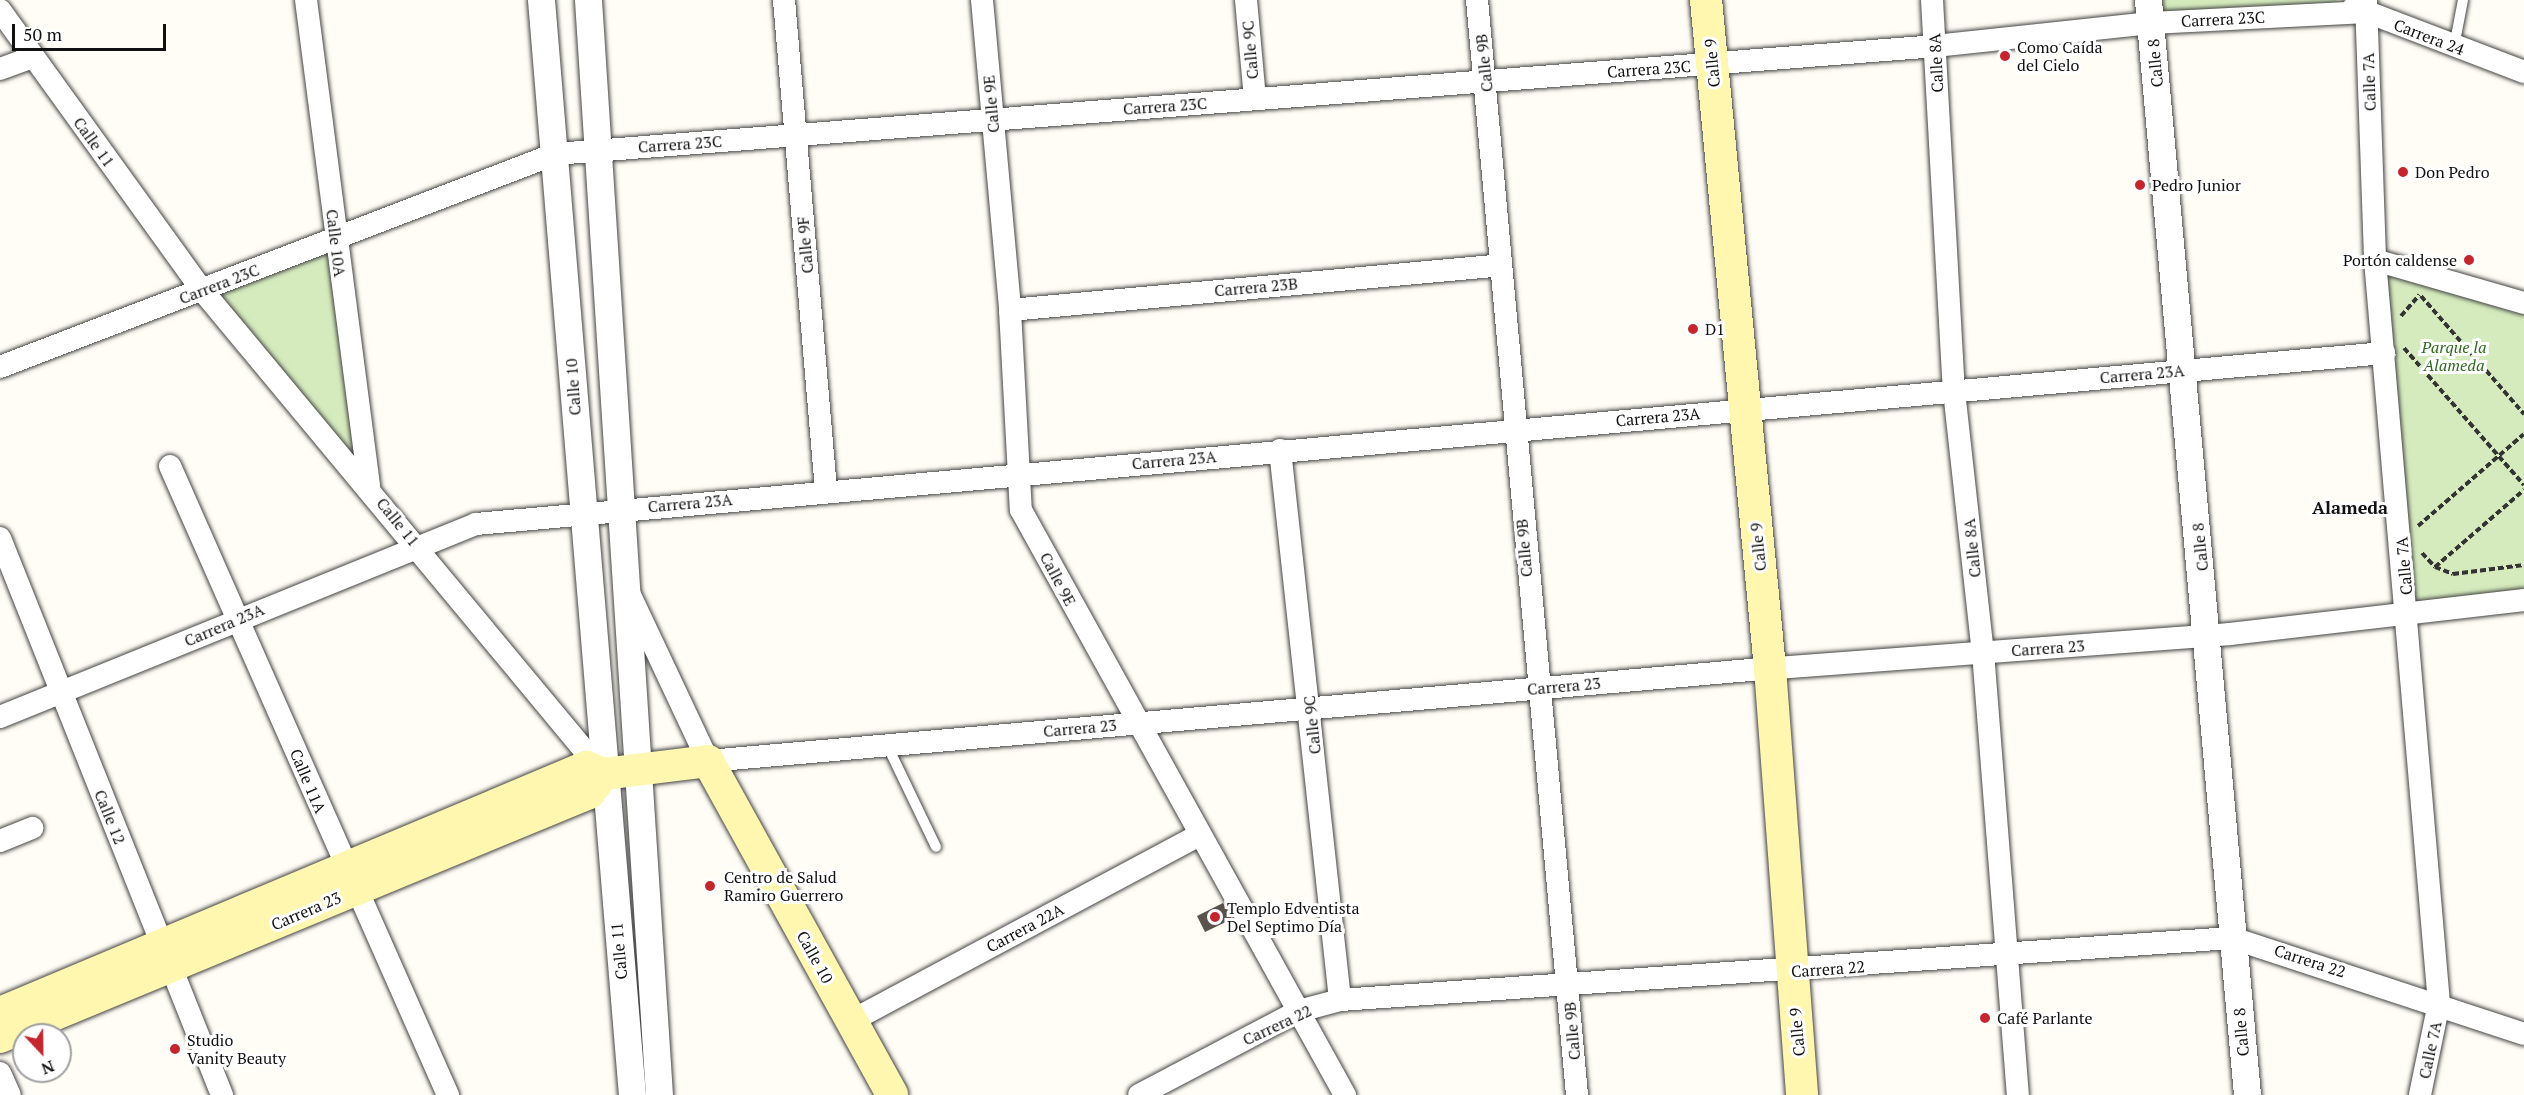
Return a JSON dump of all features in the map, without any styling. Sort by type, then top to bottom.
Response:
[{"type":"main road","name":"Calle 9","points":[[1706,0],[1770,668],[1802,1095]]},
{"type":"main road","name":"Carrera 23","points":[[0,1037],[166,956],[351,879],[586,767],[604,774],[635,766],[708,761]]},
{"type":"main road","name":"Calle 10","points":[[708,761],[892,1095]]},
{"type":"main road","name":"Carrera 23","points":[[0,1013],[166,956]]},
{"type":"street","name":"Calle 10A","points":[[306,0],[335,240],[369,486]]},
{"type":"street","name":"Calle 10","points":[[541,0],[604,774]]},
{"type":"street","name":"Calle 10","points":[[588,0],[600,150],[628,592],[635,766]]},
{"type":"street","name":"Calle 9F","points":[[784,0],[826,491]]},
{"type":"street","name":"Calle 9E","points":[[982,0],[1010,310],[1021,510],[1345,1095]]},
{"type":"street","name":"Calle 9C","points":[[1246,0],[1255,99]]},
{"type":"street","name":"Calle 9B","points":[[1477,0],[1487,81],[1513,430],[1577,1095]]},
{"type":"street","name":"Calle 8A","points":[[1932,0],[1954,391],[1983,652],[2018,1095]]},
{"type":"street","name":"Carrera 24","points":[[2335,0],[2366,6],[2454,47],[2524,72]]},
{"type":"street","name":"Carrera 23C","points":[[0,367],[555,154],[1935,46],[2150,11],[2366,6]]},
{"type":"street","name":"Calle 7A","points":[[2366,6],[2384,262],[2396,352],[2408,612],[2439,1003],[2420,1095]]},
{"type":"street","name":"Calle 11","points":[[0,10],[202,290],[369,486],[604,774],[632,1095]]},
{"type":"street","name":"Calle 8","points":[[2150,11],[2181,371],[2209,636],[2232,938],[2247,1095]]},
{"type":"street","points":[[0,69],[33,57]]},
{"type":"street","points":[[2384,262],[2524,303]]},
{"type":"street","name":"Carrera 23B","points":[[1010,310],[1501,265]]},
{"type":"street","name":"Carrera 23A","points":[[0,717],[416,545],[476,525],[621,509],[2396,352]]},
{"type":"street","name":"Calle 9C","points":[[1281,450],[1340,1000]]},
{"type":"street","name":"Calle 11A","points":[[170,466],[448,1095]]},
{"type":"street","name":"Calle 12","points":[[0,538],[222,1095]]},
{"type":"street","name":"Calle 10","points":[[628,592],[708,761]]},
{"type":"street","name":"Carrera 23","points":[[708,761],[1770,668],[2209,636],[2524,600]]},
{"type":"street","name":"Calle 11","points":[[635,766],[659,1095]]},
{"type":"street","points":[[0,842],[32,828]]},
{"type":"street","name":"Carrera 22A","points":[[850,1021],[1200,835]]},
{"type":"street","name":"Carrera 22","points":[[1139,1095],[1299,1011],[1340,1000],[1568,983],[2007,957],[2232,938],[2439,1003],[2524,1034]]},
{"type":"street","points":[[0,1072],[10,1095]]},
{"type":"lane","points":[[2454,47],[2463,0]]},
{"type":"lane","points":[[886,745],[936,848]]},
{"type":"path","points":[[2384,262],[2420,295],[2524,414]]},
{"type":"path","points":[[2434,293],[2420,295],[2405,307],[2391,325],[2396,352],[2499,456],[2524,487],[2434,567]]},
{"type":"path","points":[[2396,352],[2401,336]]},
{"type":"path","points":[[2417,527],[2524,434]]},
{"type":"path","points":[[2416,516],[2418,537]]},
{"type":"path","points":[[2420,546],[2434,567],[2452,573],[2524,565]]},
{"type":"green space","points":[[2148,0],[2335,0],[2367,12],[2151,23]]},
{"type":"green space","points":[[335,240],[369,486],[202,290]]},
{"type":"green space","name":"Parque la Alameda","points":[[2375,260],[2524,303],[2524,600],[2408,612]]},
{"type":"building","name":"Templo Edventista Del Septimo Día","points":[[1223,903],[1232,919],[1205,932],[1197,916]]},
{"type":"place","name":"Como Caída del Cielo","points":[[2005,56]]},
{"type":"place","name":"Don Pedro","points":[[2403,172]]},
{"type":"place","name":"Pedro Junior","points":[[2140,185]]},
{"type":"place","name":"Portón caldense","points":[[2469,260]]},
{"type":"place","name":"D1","points":[[1693,329]]},
{"type":"place","name":"Centro de Salud Ramiro Guerrero","points":[[710,886]]},
{"type":"place","name":"Templo Edventista Del Septimo Día","points":[[1215,917]]},
{"type":"place","name":"Café Parlante","points":[[1985,1018]]},
{"type":"place","name":"Studio Vanity Beauty","points":[[175,1049]]},
{"type":"district","name":"Alameda","points":[[2350,507]]}]
